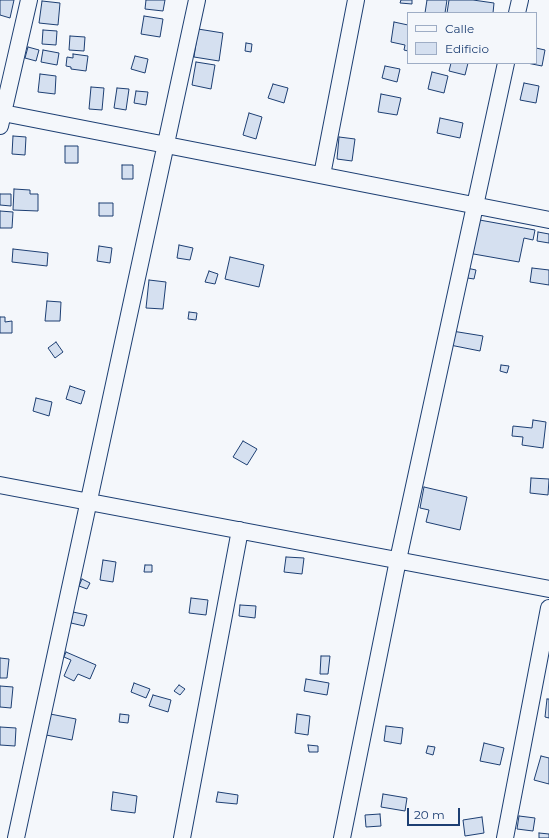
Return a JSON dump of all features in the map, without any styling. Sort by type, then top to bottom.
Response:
[{"type":"street","points":[[29,0],[1,117],[166,145],[549,220]]},
{"type":"street","points":[[16,838],[197,0]]},
{"type":"street","points":[[322,175],[356,0]]},
{"type":"street","points":[[517,12],[520,0]]},
{"type":"street","points":[[342,838],[398,560],[506,64]]},
{"type":"street","points":[[0,485],[549,589]]},
{"type":"street","points":[[182,838],[240,530]]},
{"type":"street","points":[[505,838],[549,608]]},
{"type":"building","points":[[0,0],[14,0],[10,18],[0,15]]},
{"type":"building","points":[[146,0],[165,0],[163,11],[145,9]]},
{"type":"building","points":[[401,0],[412,0],[412,4],[400,3]]},
{"type":"building","points":[[427,0],[447,0],[445,12],[425,12]]},
{"type":"building","points":[[449,0],[473,0],[494,3],[493,12],[447,12]]},
{"type":"building","points":[[42,1],[60,3],[58,25],[39,23]]},
{"type":"building","points":[[144,16],[163,19],[160,37],[141,34]]},
{"type":"building","points":[[394,22],[407,25],[407,51],[404,50],[405,45],[391,42]]},
{"type":"building","points":[[198,29],[223,33],[219,61],[194,57]]},
{"type":"building","points":[[43,30],[57,31],[56,45],[42,44]]},
{"type":"building","points":[[70,36],[85,37],[84,51],[69,50]]},
{"type":"building","points":[[246,43],[252,44],[251,52],[245,51]]},
{"type":"building","points":[[28,47],[39,50],[36,61],[25,58]]},
{"type":"building","points":[[537,48],[545,50],[542,66],[532,64],[537,64]]},
{"type":"building","points":[[43,50],[59,53],[57,65],[41,62]]},
{"type":"building","points":[[73,54],[88,56],[86,71],[71,69],[71,67],[66,66],[67,57],[73,58]]},
{"type":"building","points":[[135,56],[148,59],[145,73],[131,69]]},
{"type":"building","points":[[196,62],[215,65],[211,89],[192,85]]},
{"type":"building","points":[[451,64],[468,64],[465,75],[449,71]]},
{"type":"building","points":[[385,66],[400,69],[397,82],[382,78]]},
{"type":"building","points":[[432,72],[448,76],[444,93],[428,89]]},
{"type":"building","points":[[40,74],[56,76],[55,94],[38,92]]},
{"type":"building","points":[[524,83],[539,86],[536,103],[520,100]]},
{"type":"building","points":[[273,84],[288,88],[284,103],[268,98]]},
{"type":"building","points":[[91,87],[104,88],[102,110],[89,109]]},
{"type":"building","points":[[117,88],[129,89],[126,110],[114,108]]},
{"type":"building","points":[[136,91],[148,92],[146,105],[134,103]]},
{"type":"building","points":[[381,94],[401,98],[397,115],[378,112]]},
{"type":"building","points":[[249,113],[262,117],[256,139],[243,135]]},
{"type":"building","points":[[440,118],[463,123],[460,138],[437,133]]},
{"type":"building","points":[[13,136],[26,137],[25,155],[12,154]]},
{"type":"building","points":[[339,137],[355,139],[352,161],[337,159]]},
{"type":"building","points":[[65,146],[78,146],[78,163],[65,163]]},
{"type":"building","points":[[122,165],[133,165],[133,179],[122,179]]},
{"type":"building","points":[[14,189],[30,190],[30,194],[38,194],[38,211],[13,210]]},
{"type":"building","points":[[0,194],[11,194],[11,206],[0,205]]},
{"type":"building","points":[[99,203],[113,203],[113,216],[99,216]]},
{"type":"building","points":[[0,211],[13,212],[12,228],[0,228]]},
{"type":"building","points":[[474,219],[535,230],[533,240],[524,238],[519,262],[468,253]]},
{"type":"building","points":[[538,232],[549,234],[549,243],[537,241]]},
{"type":"building","points":[[179,245],[193,248],[190,260],[177,258]]},
{"type":"building","points":[[99,246],[112,248],[110,263],[97,261]]},
{"type":"building","points":[[13,249],[48,253],[47,266],[12,262]]},
{"type":"building","points":[[230,257],[264,265],[259,287],[225,279]]},
{"type":"building","points":[[462,267],[476,270],[474,279],[461,277]]},
{"type":"building","points":[[532,268],[549,270],[549,285],[530,282]]},
{"type":"building","points":[[209,271],[218,274],[215,284],[205,282]]},
{"type":"building","points":[[149,280],[166,282],[163,309],[146,308]]},
{"type":"building","points":[[47,301],[61,302],[60,321],[45,321]]},
{"type":"building","points":[[189,312],[197,313],[196,320],[188,319]]},
{"type":"building","points":[[0,317],[5,317],[5,322],[12,321],[12,333],[0,333]]},
{"type":"building","points":[[452,331],[483,336],[480,351],[450,345]]},
{"type":"building","points":[[56,342],[63,352],[55,358],[48,348]]},
{"type":"building","points":[[501,365],[509,366],[507,373],[500,371]]},
{"type":"building","points":[[70,386],[85,391],[81,404],[66,399]]},
{"type":"building","points":[[36,398],[52,402],[49,416],[33,411]]},
{"type":"building","points":[[533,420],[546,422],[543,448],[522,445],[523,437],[512,436],[513,426],[532,428]]},
{"type":"building","points":[[243,441],[257,449],[247,465],[233,457]]},
{"type":"building","points":[[531,478],[549,479],[548,495],[530,493]]},
{"type":"building","points":[[424,487],[467,497],[460,530],[426,522],[429,510],[420,508]]},
{"type":"building","points":[[286,557],[304,558],[302,574],[284,572]]},
{"type":"building","points":[[103,560],[116,562],[113,582],[100,580]]},
{"type":"building","points":[[145,565],[152,565],[152,572],[144,572]]},
{"type":"building","points":[[82,579],[90,583],[87,589],[79,586]]},
{"type":"building","points":[[191,598],[208,600],[206,615],[189,613]]},
{"type":"building","points":[[240,605],[256,606],[255,618],[239,616]]},
{"type":"building","points":[[73,612],[87,615],[84,626],[71,623]]},
{"type":"building","points":[[66,652],[96,665],[90,679],[78,674],[74,681],[64,676],[71,660],[64,657]]},
{"type":"building","points":[[321,656],[330,656],[328,674],[320,674]]},
{"type":"building","points":[[0,658],[9,659],[7,678],[0,678]]},
{"type":"building","points":[[306,679],[329,683],[327,695],[304,691]]},
{"type":"building","points":[[134,683],[150,689],[146,698],[131,692]]},
{"type":"building","points":[[179,685],[185,689],[180,695],[174,691]]},
{"type":"building","points":[[0,686],[13,687],[11,708],[0,707]]},
{"type":"building","points":[[153,695],[171,700],[168,712],[149,706]]},
{"type":"building","points":[[547,699],[549,699],[549,718],[545,717]]},
{"type":"building","points":[[45,713],[76,719],[72,740],[41,734]]},
{"type":"building","points":[[120,714],[129,715],[128,723],[119,722]]},
{"type":"building","points":[[297,714],[310,716],[308,735],[295,733]]},
{"type":"building","points":[[386,726],[403,728],[401,744],[384,741]]},
{"type":"building","points":[[0,727],[16,728],[15,746],[0,745]]},
{"type":"building","points":[[484,743],[504,748],[500,765],[480,761]]},
{"type":"building","points":[[308,745],[318,746],[318,752],[309,752]]},
{"type":"building","points":[[428,746],[435,747],[433,755],[426,753]]},
{"type":"building","points":[[541,756],[549,758],[549,784],[534,780]]},
{"type":"building","points":[[113,792],[137,796],[135,813],[111,810]]},
{"type":"building","points":[[218,792],[238,795],[237,804],[216,802]]},
{"type":"building","points":[[383,794],[407,798],[405,811],[381,807]]},
{"type":"building","points":[[380,814],[381,826],[366,827],[365,815]]},
{"type":"building","points":[[519,816],[535,818],[533,831],[517,829]]},
{"type":"building","points":[[482,817],[484,833],[465,836],[463,820]]},
{"type":"building","points":[[539,833],[549,834],[549,838],[539,838]]}]
